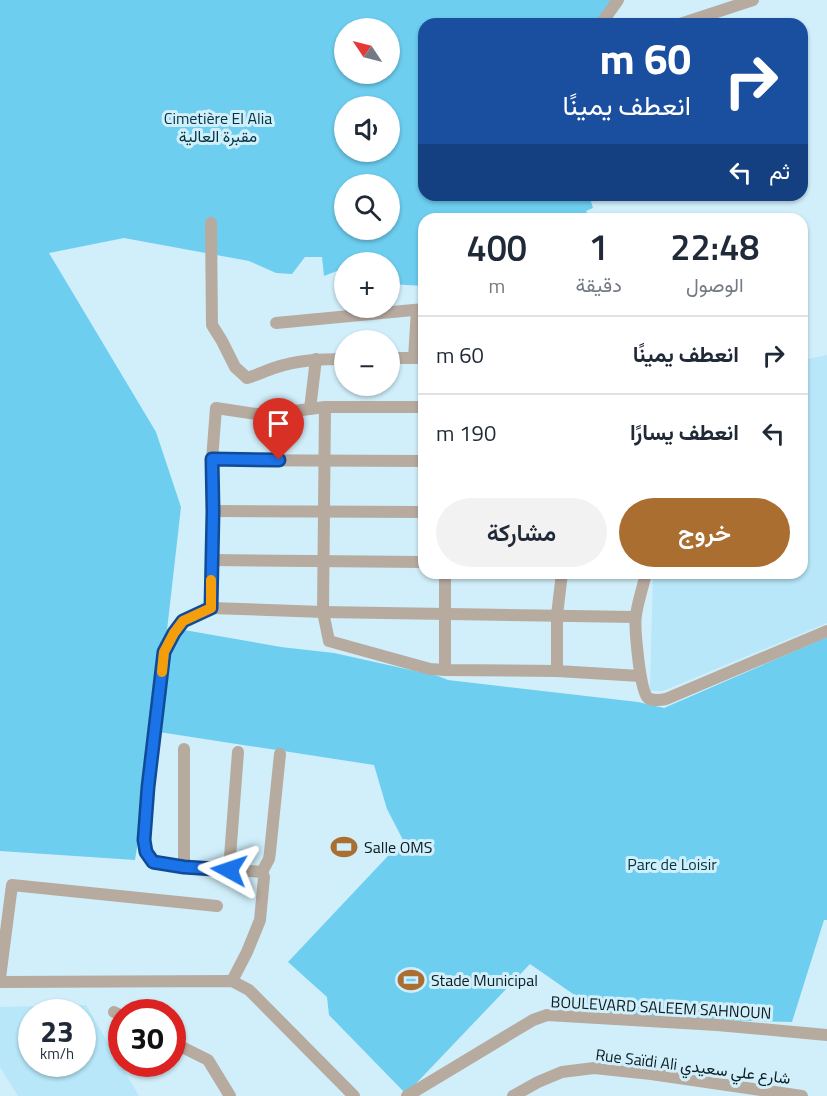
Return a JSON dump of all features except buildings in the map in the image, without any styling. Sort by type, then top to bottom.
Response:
[{"type":"street","points":[[605,18],[618,0]]},
{"type":"street","points":[[695,18],[729,4],[753,0]]},
{"type":"street","points":[[211,223],[212,325],[235,367],[247,378],[275,368],[316,359],[334,358]]},
{"type":"street","points":[[276,323],[418,310]]},
{"type":"street","points":[[400,358],[418,358]]},
{"type":"street","points":[[310,409],[316,359]]},
{"type":"street","points":[[325,407],[323,612],[329,641],[430,669],[557,671],[640,676]]},
{"type":"street","points":[[211,608],[212,459],[216,408],[263,416],[325,407],[418,407]]},
{"type":"street","points":[[212,459],[418,461]]},
{"type":"street","points":[[213,511],[418,512]]},
{"type":"street","points":[[212,560],[418,562]]},
{"type":"street","points":[[445,579],[445,670]]},
{"type":"street","points":[[557,671],[557,615],[561,579]]},
{"type":"street","points":[[644,579],[635,617],[640,676],[648,698],[666,699],[827,631]]},
{"type":"street","points":[[262,872],[184,867],[153,862],[146,852],[144,840],[148,787],[164,652],[183,621],[211,608],[635,617]]},
{"type":"street","points":[[184,749],[184,867]]},
{"type":"street","points":[[229,870],[238,752]]},
{"type":"street","points":[[232,981],[260,920],[264,877],[262,872],[270,852],[280,754]]},
{"type":"street","points":[[217,906],[12,885],[0,980],[232,981],[249,990],[354,1096]]},
{"type":"street","name":"BOULEVARD SALEEM SAHNOUN","points":[[407,1096],[532,1020],[547,1015],[717,1025],[827,1035]]},
{"type":"street","points":[[186,1049],[208,1060],[230,1096]]},
{"type":"street","name":"Rue Saïdi Ali شارع علي سعيدي","points":[[513,1096],[562,1072],[594,1068],[802,1096]]},
{"type":"shaded area","points":[[827,355],[827,623],[663,691],[650,691],[653,579],[808,579],[808,359]]},
{"type":"shaded area","points":[[0,1007],[18,1007],[18,1077],[96,1077],[96,1022],[108,1043],[108,1077],[128,1077],[139,1096],[18,1096],[0,1067]]},
{"type":"green space","name":"Cimetière El Alia مقبرة العالية","points":[[0,0],[616,0],[602,18],[418,18],[418,201],[591,201],[593,208],[586,211],[587,213],[418,213],[418,286],[400,285],[400,252],[334,252],[334,272],[324,276],[322,257],[305,257],[292,274],[276,273],[249,261],[124,238],[49,253],[156,432],[181,507],[155,736],[135,860],[0,851]]},
{"type":"green space","name":"Parc de Loisir","points":[[184,630],[281,647],[334,653],[448,680],[638,702],[664,708],[827,637],[827,920],[824,920],[792,1022],[606,1017],[530,964],[406,1094],[329,1015],[327,997],[288,962],[403,840],[387,809],[374,765],[159,732],[171,650]]},
{"type":"slow traffic","points":[[162,672],[164,652],[183,621],[211,608],[211,580]]},
{"type":"place","name":"Salle OMS","points":[[344,847]]},
{"type":"place","name":"Stade Municipal","points":[[411,980]]},
{"type":"route","points":[[229,870],[153,862],[146,852],[144,840],[148,787],[164,652],[183,621],[211,608],[212,459],[279,460]]}]
